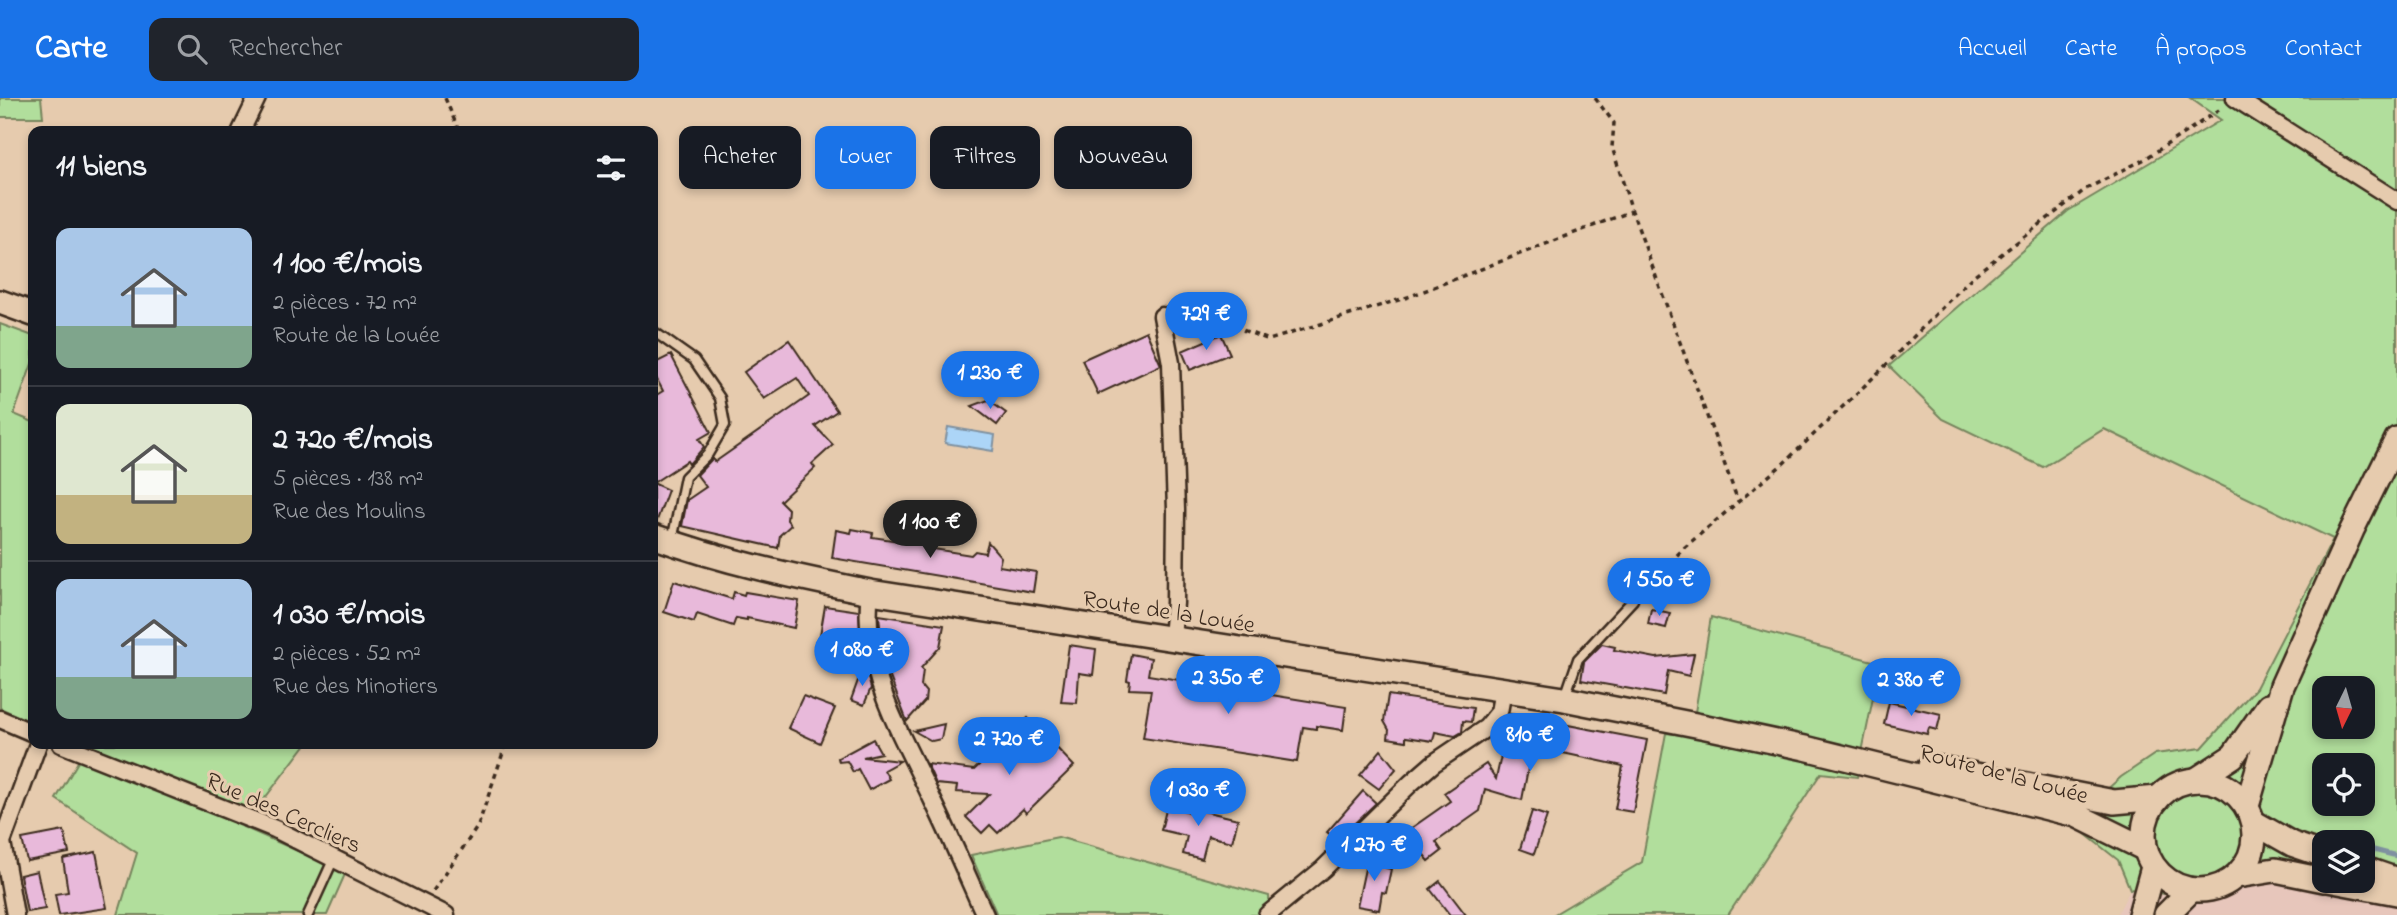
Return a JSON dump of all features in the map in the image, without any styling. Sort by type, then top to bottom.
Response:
[{"type":"main road","points":[[0,302],[28,312]]},
{"type":"main road","points":[[2140,915],[2149,858],[2145,822],[2150,809],[2158,798],[2175,786],[2196,780],[2232,756],[2250,735],[2282,686],[2352,530],[2397,439]]},
{"type":"main road","name":"Route de la Louée","points":[[662,540],[767,571],[870,592],[1564,699],[1805,748],[2076,815],[2149,858]]},
{"type":"main road","points":[[2237,876],[2252,851],[2255,836],[2250,814],[2282,686]]},
{"type":"main road","name":"Route de la Louée","points":[[1805,748],[1935,766],[2115,802],[2158,798]]},
{"type":"main road","points":[[2196,780],[2225,786],[2237,795],[2250,814],[2292,844],[2312,851]]},
{"type":"main road","points":[[2149,858],[2163,878],[2176,886],[2191,890],[2215,887],[2237,876],[2276,870],[2312,877]]},
{"type":"main road","points":[[2375,872],[2397,880]]},
{"type":"main road","points":[[2375,889],[2397,893]]},
{"type":"main road","points":[[2166,915],[2191,890]]},
{"type":"street","points":[[243,126],[257,98]]},
{"type":"street","points":[[2236,98],[2397,201]]},
{"type":"street","points":[[1162,316],[1171,363],[1176,510],[1172,638]]},
{"type":"street","points":[[870,592],[867,630],[885,703],[985,915]]},
{"type":"street","points":[[1267,915],[1323,869],[1410,783],[1434,763],[1486,728],[1499,712],[1503,690]]},
{"type":"street","points":[[0,719],[28,731]]},
{"type":"street","points":[[15,915],[1,842],[36,749]]},
{"type":"street","name":"Rue des Cercliers","points":[[74,749],[275,829],[446,915]]},
{"type":"lane","points":[[658,335],[694,360],[720,398],[725,425],[708,454],[685,477],[662,540]]},
{"type":"lane","points":[[1564,699],[1578,659],[1633,600]]},
{"type":"lane","points":[[308,915],[334,858]]},
{"type":"path","points":[[445,98],[457,126]]},
{"type":"path","points":[[1595,98],[1614,123],[1612,147],[1632,211],[1738,502]]},
{"type":"path","points":[[1633,600],[1685,547],[1784,463],[1880,372],[1973,276],[2086,189],[2145,159],[2236,98]]},
{"type":"path","points":[[1162,316],[1177,309],[1214,319],[1269,340],[1408,297],[1632,211]]},
{"type":"path","points":[[424,903],[478,826],[504,749]]},
{"type":"shaded area","points":[[2269,872],[2312,881],[2312,893],[2365,893],[2397,900],[2397,915],[2117,915],[2130,889],[2207,900]]},
{"type":"green space","points":[[0,98],[41,98],[43,117],[0,117]]},
{"type":"green space","points":[[2190,98],[2397,98],[2397,900],[2365,893],[2375,893],[2375,830],[2312,830],[2312,881],[2269,872],[2207,900],[2130,889],[2118,860],[2070,822],[2121,777],[2155,754],[2202,748],[2256,688],[2333,539],[2104,429],[2043,467],[1943,419],[1889,366],[2068,211],[2221,120]]},
{"type":"green space","points":[[0,324],[28,334],[28,375],[14,414],[28,420],[28,721],[0,708]]},
{"type":"green space","points":[[1711,617],[1880,663],[1857,777],[1821,773],[1728,915],[1553,915],[1642,862],[1666,733],[1691,736]]},
{"type":"green space","points":[[65,749],[302,749],[243,827],[346,872],[327,915],[118,915],[137,853],[56,799],[79,760]]},
{"type":"green space","points":[[1058,837],[1269,896],[1270,915],[997,915],[971,855]]},
{"type":"water","points":[[948,427],[995,435],[993,451],[945,443]]},
{"type":"building","points":[[1146,331],[1161,365],[1098,394],[1082,360]]},
{"type":"building","points":[[1221,334],[1230,354],[1190,370],[1182,351]]},
{"type":"building","points":[[789,340],[837,411],[815,426],[833,445],[812,464],[815,468],[780,501],[788,509],[787,520],[791,525],[780,535],[778,548],[682,526],[687,500],[706,487],[697,475],[712,459],[715,462],[809,396],[797,378],[764,399],[744,372]]},
{"type":"building","points":[[671,355],[711,432],[699,439],[704,447],[689,464],[687,461],[658,480],[658,394],[663,391],[658,382],[658,362]]},
{"type":"building","points":[[988,400],[1006,413],[997,425],[972,406]]},
{"type":"building","points":[[658,485],[668,490],[658,518]]},
{"type":"building","points":[[852,529],[873,533],[872,537],[906,542],[907,535],[929,539],[927,548],[971,555],[975,551],[985,553],[988,542],[1001,557],[999,566],[1036,572],[1033,592],[832,558],[836,530],[851,533]]},
{"type":"building","points":[[674,581],[732,599],[734,592],[744,595],[745,592],[799,601],[794,628],[747,618],[736,618],[733,626],[697,614],[694,622],[664,612]]},
{"type":"building","points":[[825,606],[859,611],[862,654],[818,647]]},
{"type":"building","points":[[1651,609],[1670,613],[1666,628],[1648,624]]},
{"type":"building","points":[[879,615],[944,625],[940,647],[921,668],[921,686],[926,692],[925,701],[907,721],[888,672]]},
{"type":"building","points":[[1602,644],[1615,647],[1614,650],[1656,658],[1694,654],[1689,676],[1668,671],[1664,695],[1581,680],[1584,662]]},
{"type":"building","points":[[1069,645],[1096,649],[1093,675],[1079,673],[1077,703],[1061,702]]},
{"type":"building","points":[[1131,654],[1151,658],[1148,675],[1346,707],[1343,730],[1303,727],[1297,762],[1143,738],[1151,690],[1129,689],[1130,681],[1127,680]]},
{"type":"building","points":[[864,664],[871,688],[864,705],[851,700]]},
{"type":"building","points":[[1388,695],[1473,708],[1471,722],[1463,721],[1462,732],[1455,736],[1435,732],[1433,741],[1406,737],[1406,741],[1388,738],[1389,730],[1384,721]]},
{"type":"building","points":[[803,696],[835,708],[820,743],[788,728]]},
{"type":"building","points":[[1889,702],[1941,714],[1937,730],[1929,728],[1927,734],[1884,724]]},
{"type":"building","points":[[1510,714],[1647,740],[1633,812],[1615,809],[1623,766],[1535,747],[1534,754],[1531,753],[1522,800],[1485,789],[1480,811],[1436,842],[1442,851],[1429,861],[1419,849],[1416,851],[1403,834],[1450,801],[1444,793],[1486,764],[1496,779]]},
{"type":"building","points":[[1028,718],[1074,766],[1026,813],[1023,809],[998,833],[990,825],[982,833],[966,817],[989,794],[956,792],[957,786],[936,784],[927,764],[974,770]]},
{"type":"building","points":[[944,724],[941,739],[932,741],[914,731]]},
{"type":"building","points":[[873,739],[881,753],[863,757],[900,761],[884,770],[889,779],[869,790],[858,769],[853,772],[847,761],[839,762],[838,758]]},
{"type":"building","points":[[1381,750],[1396,769],[1379,789],[1360,775]]},
{"type":"building","points":[[1363,791],[1376,803],[1337,840],[1327,832]]},
{"type":"building","points":[[1167,806],[1190,812],[1191,808],[1238,819],[1232,842],[1208,836],[1202,859],[1183,854],[1187,836],[1161,830]]},
{"type":"building","points":[[1532,811],[1547,816],[1534,854],[1520,849]]},
{"type":"building","points":[[64,831],[69,853],[27,861],[22,839]]},
{"type":"building","points":[[96,852],[107,908],[59,915],[55,894],[68,892],[63,859]]},
{"type":"building","points":[[1374,853],[1388,856],[1386,868],[1391,869],[1386,893],[1382,892],[1379,910],[1357,906],[1366,864],[1371,865]]},
{"type":"building","points":[[37,871],[45,909],[27,912],[20,875]]},
{"type":"building","points":[[1440,881],[1466,915],[1450,915],[1430,889]]},
{"type":"waterway","points":[[2375,850],[2397,856]]}]
